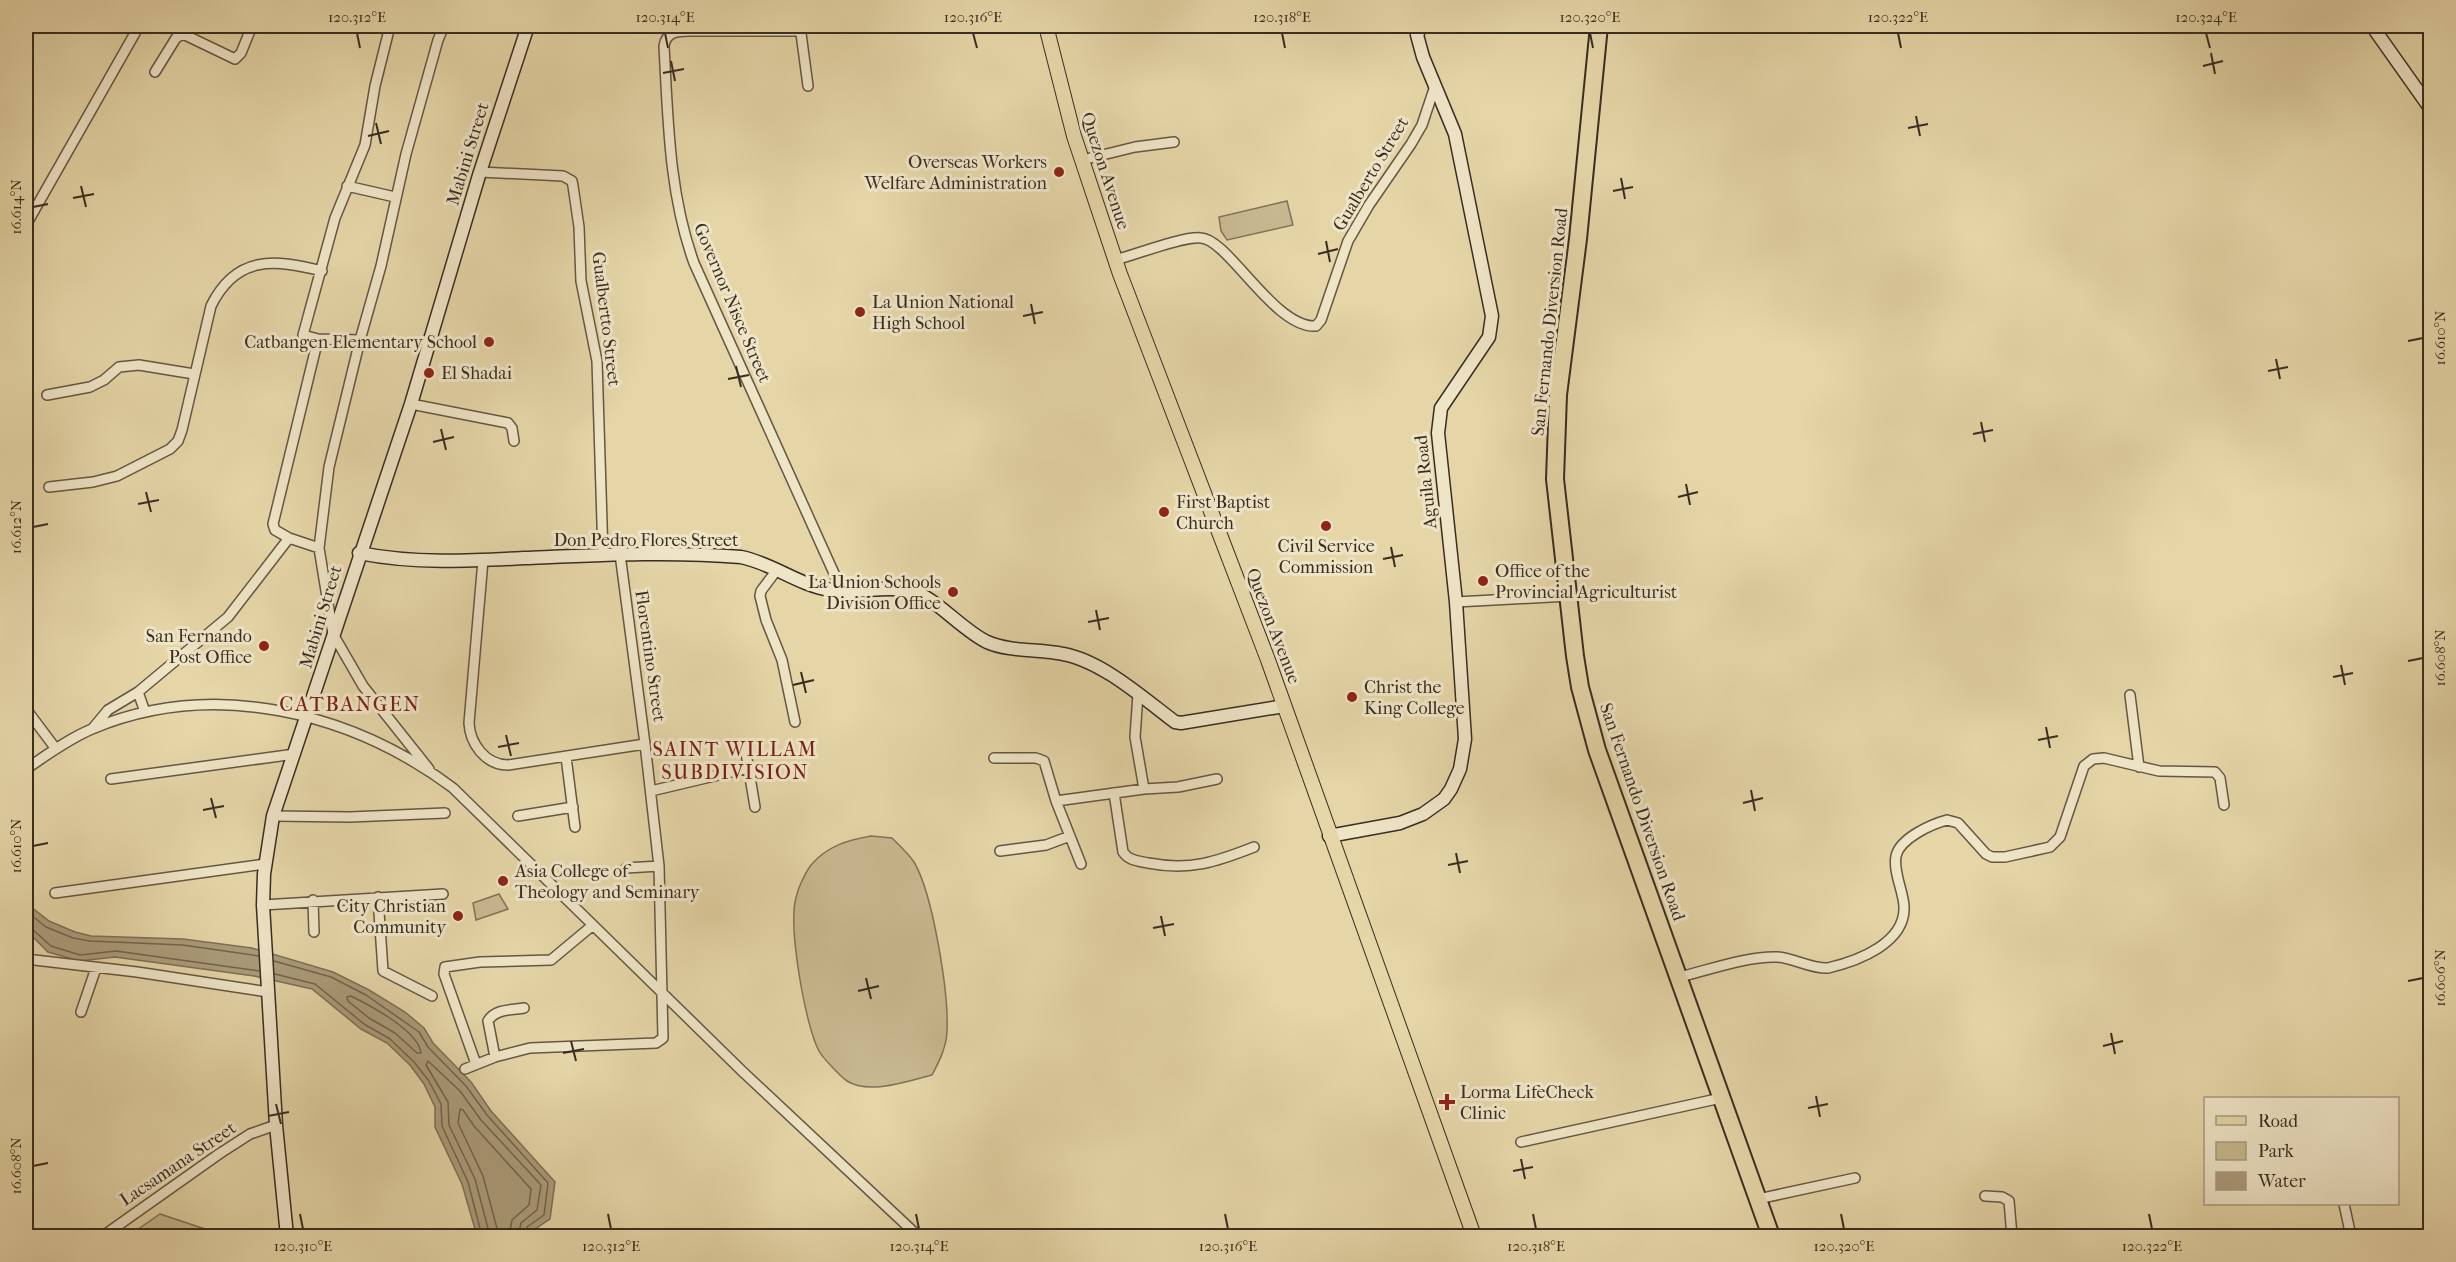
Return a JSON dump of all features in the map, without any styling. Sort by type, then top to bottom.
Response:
[{"type":"highway","name":"San Fernando Diversion Road","points":[[1599,26],[1578,239],[1558,395],[1556,479],[1575,656],[1592,732],[1771,1236]]},
{"type":"main road","name":"Quezon Avenue","points":[[1046,26],[1057,76],[1115,260],[1284,706],[1474,1236]]},
{"type":"street","points":[[26,225],[139,26]]},
{"type":"street","points":[[155,72],[176,38],[183,34],[235,59],[241,53],[252,26]]},
{"type":"street","points":[[360,340],[318,339],[303,335],[335,218],[364,144],[390,26]]},
{"type":"street","points":[[430,771],[409,741],[363,686],[333,634],[318,548],[329,466],[381,266],[395,197],[438,40],[444,26]]},
{"type":"street","name":"Mabini Street","points":[[287,1236],[276,1125],[263,905],[265,864],[273,816],[411,404],[480,172],[528,26]]},
{"type":"street","name":"Aguila Road","points":[[1329,836],[1414,818],[1433,808],[1451,789],[1460,769],[1465,739],[1456,602],[1438,419],[1449,395],[1489,337],[1492,316],[1455,134],[1418,41],[1421,26]]},
{"type":"street","points":[[2372,26],[2430,108]]},
{"type":"street","points":[[800,28],[808,86]]},
{"type":"street","name":"Governor Nisce Street","points":[[800,28],[672,33],[665,40],[664,46],[667,103],[675,197],[682,231],[712,307],[842,591]]},
{"type":"street","name":"Gualberto Street","points":[[1115,260],[1202,237],[1214,243],[1256,289],[1297,322],[1307,326],[1316,326],[1321,320],[1348,241],[1369,205],[1412,144],[1422,125],[1435,86]]},
{"type":"street","points":[[1082,160],[1136,147],[1174,142]]},
{"type":"street","name":"Gualbertto Street","points":[[480,172],[563,176],[572,181],[579,227],[581,281],[597,361],[603,555]]},
{"type":"street","points":[[347,186],[395,197]]},
{"type":"street","points":[[49,487],[93,482],[117,476],[170,449],[178,441],[211,306],[219,290],[232,276],[269,262],[290,263],[322,271]]},
{"type":"street","points":[[318,339],[273,524],[275,530],[289,538],[318,548]]},
{"type":"street","points":[[47,395],[90,387],[104,380],[119,367],[140,365],[194,374]]},
{"type":"street","points":[[411,404],[508,423],[512,428],[514,441]]},
{"type":"street","points":[[93,728],[108,710],[138,692],[228,617],[289,538]]},
{"type":"street","name":"Don Pedro Flores Street","points":[[359,554],[387,559],[483,560],[620,554],[741,557],[760,561],[776,571],[810,585],[842,591],[913,592],[928,600],[963,628],[987,642],[1064,654],[1090,662],[1175,722],[1181,723],[1284,706]]},
{"type":"street","name":"Florentino Street","points":[[465,1069],[495,1057],[530,1048],[661,1041],[665,1034],[658,866],[651,791],[620,554]]},
{"type":"street","points":[[483,560],[469,723],[473,741],[487,758],[499,765],[645,744]]},
{"type":"street","points":[[776,571],[761,591],[760,596],[766,620],[782,660],[795,722]]},
{"type":"street","points":[[1456,602],[1569,596]]},
{"type":"street","points":[[26,687],[26,709],[56,749]]},
{"type":"street","points":[[138,692],[145,712]]},
{"type":"street","points":[[1138,694],[1135,737],[1144,789]]},
{"type":"street","points":[[2130,695],[2139,767]]},
{"type":"street","points":[[26,769],[93,728],[145,712],[203,705],[253,705],[306,716],[376,741],[430,771],[453,788],[664,994],[918,1236]]},
{"type":"street","points":[[745,747],[755,807]]},
{"type":"street","points":[[111,779],[295,754]]},
{"type":"street","points":[[566,757],[575,827]]},
{"type":"street","points":[[994,758],[1043,759],[1056,801],[1081,864]]},
{"type":"street","points":[[1679,977],[1769,958],[1784,958],[1828,968],[1879,947],[1890,940],[1903,920],[1904,906],[1896,857],[1903,844],[1947,820],[1958,823],[1986,854],[1992,857],[2005,857],[2043,849],[2055,844],[2060,837],[2084,766],[2088,762],[2104,758],[2170,772],[2215,772],[2220,778],[2224,806]]},
{"type":"street","points":[[651,791],[748,768]]},
{"type":"street","points":[[1056,801],[1144,789],[1178,787],[1217,779]]},
{"type":"street","points":[[1114,793],[1123,852],[1130,859],[1169,867],[1203,865],[1254,847]]},
{"type":"street","points":[[518,816],[573,807]]},
{"type":"street","points":[[273,816],[445,813]]},
{"type":"street","points":[[1000,851],[1046,845],[1070,836]]},
{"type":"street","points":[[55,893],[265,864]]},
{"type":"street","points":[[626,868],[658,866]]},
{"type":"street","points":[[263,905],[313,900],[443,894]]},
{"type":"street","points":[[378,897],[383,971],[432,996]]},
{"type":"street","points":[[313,900],[314,932]]},
{"type":"street","points":[[476,1064],[444,974],[445,967],[480,962],[551,960],[593,925]]},
{"type":"street","points":[[26,959],[267,987]]},
{"type":"street","points":[[81,1012],[96,968]]},
{"type":"street","points":[[495,1057],[488,1021],[490,1017],[497,1012],[524,1008]]},
{"type":"street","points":[[1521,1142],[1721,1098]]},
{"type":"street","name":"Lacsamana Street","points":[[103,1236],[250,1134],[276,1125]]},
{"type":"street","points":[[1758,1199],[1855,1178]]},
{"type":"street","points":[[1985,1196],[2001,1197],[2009,1201],[2012,1236]]},
{"type":"street","points":[[2344,1205],[2351,1236]]},
{"type":"green space","points":[[1287,201],[1293,225],[1227,240],[1221,231],[1219,217]]},
{"type":"green space","points":[[871,836],[892,838],[912,859],[921,877],[938,945],[947,1015],[945,1044],[932,1075],[877,1087],[856,1085],[847,1081],[819,1051],[803,999],[794,930],[797,894],[811,865],[817,858],[838,845]]},
{"type":"green space","points":[[499,894],[508,909],[476,920],[473,903]]},
{"type":"green space","points":[[160,1214],[226,1236],[128,1236]]},
{"type":"water","points":[[26,903],[49,921],[75,932],[91,936],[183,939],[252,948],[333,972],[369,990],[405,1012],[424,1028],[433,1043],[471,1082],[491,1111],[555,1182],[550,1219],[532,1231],[531,1236],[477,1236],[462,1184],[435,1127],[435,1107],[424,1084],[410,1065],[387,1043],[361,1029],[312,989],[254,976],[115,957],[79,961],[48,952],[26,930]]},
{"type":"place","name":"Overseas Workers Welfare Administration","points":[[1059,172]]},
{"type":"place","name":"La Union National High School","points":[[860,312]]},
{"type":"place","name":"Catbangen Elementary School","points":[[489,342]]},
{"type":"place","name":"El Shadai","points":[[429,373]]},
{"type":"place","name":"First Baptist Church","points":[[1164,512]]},
{"type":"place","name":"Civil Service Commission","points":[[1326,526]]},
{"type":"place","name":"Office of the Provincial Agriculturist","points":[[1483,581]]},
{"type":"place","name":"La Union Schools Division Office","points":[[953,592]]},
{"type":"place","name":"San Fernando Post Office","points":[[264,646]]},
{"type":"place","name":"Christ the King College","points":[[1352,697]]},
{"type":"place","name":"Asia College of Theology and Seminary","points":[[503,881]]},
{"type":"place","name":"City Christian Community","points":[[458,916]]},
{"type":"place","name":"Lorma LifeCheck Clinic","points":[[1447,1102]]},
{"type":"district","name":"CATBANGEN","points":[[350,704]]},
{"type":"district","name":"SAINT WILLAM SUBDIVISION","points":[[735,760]]}]
